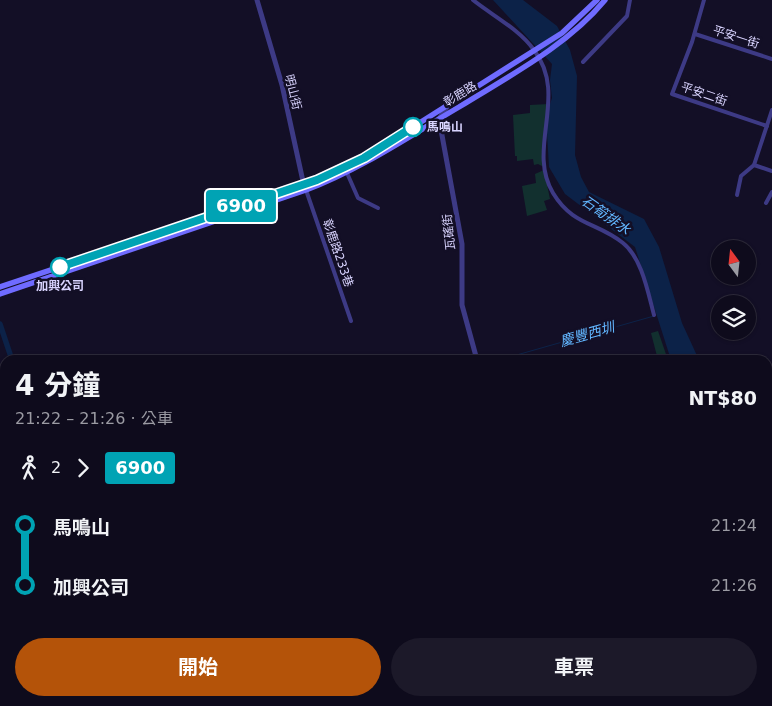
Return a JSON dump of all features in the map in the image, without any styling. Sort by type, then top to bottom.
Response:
[{"type":"main road","name":"彰鹿路","points":[[0,294],[116,251],[347,173],[557,35],[591,8],[597,0]]},
{"type":"main road","name":"彰鹿路","points":[[304,187],[366,161],[439,119],[562,41],[595,13],[605,0]]},
{"type":"main road","name":"彰鹿路","points":[[0,287],[116,251]]},
{"type":"street","name":"明山街","points":[[257,0],[282,85],[304,187]]},
{"type":"street","points":[[473,0],[492,12],[535,49],[539,55],[550,93],[544,165],[552,192],[570,215],[623,242],[631,251],[654,315]]},
{"type":"street","points":[[583,62],[627,16],[630,0]]},
{"type":"street","name":"平安二街","points":[[704,0],[695,34],[672,94],[767,126]]},
{"type":"street","name":"平安一街","points":[[695,34],[772,59]]},
{"type":"street","points":[[439,119],[448,105]]},
{"type":"street","points":[[737,195],[741,176],[754,165],[772,110]]},
{"type":"street","name":"瓦磘街","points":[[439,119],[462,244],[462,305],[476,355]]},
{"type":"street","points":[[754,165],[772,171]]},
{"type":"street","points":[[347,173],[358,198],[378,208]]},
{"type":"street","name":"彰鹿路233巷","points":[[304,187],[351,321]]},
{"type":"street","points":[[766,203],[772,192]]},
{"type":"green space","points":[[549,104],[544,167],[538,164],[534,165],[533,159],[517,161],[517,156],[515,156],[513,115],[530,113],[530,105]]},
{"type":"green space","points":[[544,170],[550,199],[544,201],[547,210],[527,216],[522,186],[536,183],[535,174]]},
{"type":"green space","points":[[658,331],[666,355],[657,355],[651,333]]},
{"type":"water","name":"石筍排水","points":[[493,0],[523,0],[557,26],[570,50],[577,76],[575,155],[581,177],[589,192],[644,219],[659,247],[682,323],[697,355],[669,355],[635,247],[565,194],[549,167],[546,117],[552,98],[550,80],[552,64]]},
{"type":"waterway","name":"慶豐西圳","points":[[517,355],[654,316]]},
{"type":"waterway","points":[[0,324],[10,355]]},
{"type":"bus line","name":"6900","points":[[60,267],[317,180],[364,158],[413,127]]},
{"type":"place","name":"馬鳴山","points":[[413,127]]},
{"type":"place","name":"加興公司","points":[[60,267]]}]
